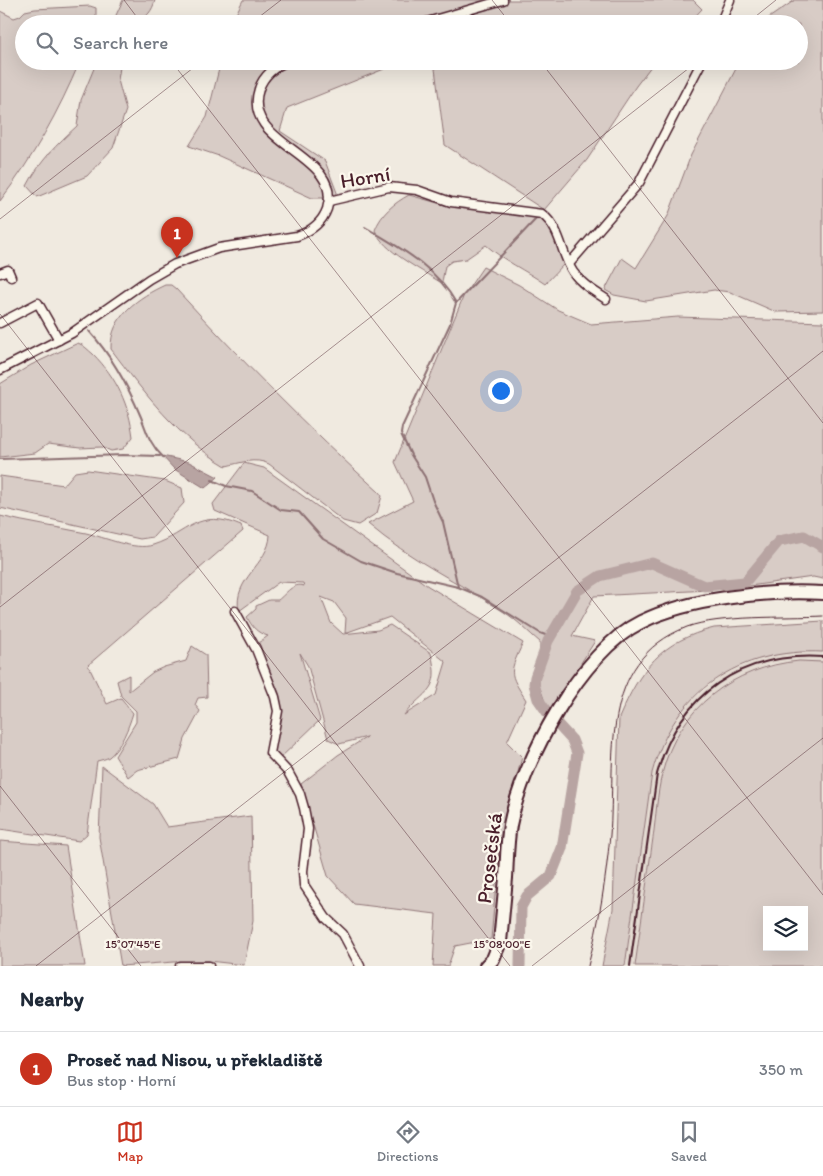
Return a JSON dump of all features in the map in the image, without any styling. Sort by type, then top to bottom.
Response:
[{"type":"main road","name":"Prosečská","points":[[486,966],[493,959],[500,942],[510,824],[529,764],[557,712],[597,657],[622,634],[639,623],[670,610],[732,597],[772,592],[823,593]]},
{"type":"street","points":[[451,15],[503,0]]},
{"type":"street","points":[[724,15],[730,0]]},
{"type":"street","points":[[272,70],[260,84],[256,101],[257,111],[270,132],[314,168],[326,186],[329,201]]},
{"type":"street","points":[[569,264],[639,183],[697,70]]},
{"type":"street","name":"Horní","points":[[0,370],[59,340],[148,279],[175,264],[218,248],[286,239],[308,232],[321,220],[329,201],[389,187],[417,190],[451,202],[542,214],[558,233],[569,264],[579,279],[606,299]]},
{"type":"street","points":[[0,273],[8,270],[11,277]]},
{"type":"street","points":[[0,323],[38,303],[59,340]]},
{"type":"street","points":[[235,610],[256,648],[275,698],[278,711],[270,753],[292,778],[304,808],[308,829],[304,885],[326,918],[343,934],[360,966]]},
{"type":"street","points":[[180,966],[209,966]]},
{"type":"shaded area","points":[[123,0],[155,0],[153,7],[146,15],[116,15]]},
{"type":"shaded area","points":[[243,0],[693,0],[702,9],[696,15],[236,15]]},
{"type":"shaded area","points":[[795,0],[823,0],[823,311],[776,312],[730,292],[714,290],[646,301],[614,295],[605,290],[622,258],[636,268],[668,216],[691,155],[735,70],[808,70],[808,15],[773,15]]},
{"type":"shaded area","points":[[90,6],[96,8],[96,15],[21,15],[25,11]]},
{"type":"shaded area","points":[[0,11],[14,18],[15,70],[76,70],[44,134],[0,201]]},
{"type":"shaded area","points":[[93,70],[120,70],[118,80],[126,110],[113,148],[87,176],[37,197],[27,186],[49,154],[77,126],[81,100]]},
{"type":"shaded area","points":[[219,70],[382,70],[287,108],[280,131],[325,161],[339,198],[312,198],[219,156],[189,146],[207,117]]},
{"type":"shaded area","points":[[435,70],[648,70],[587,160],[544,210],[445,145]]},
{"type":"shaded area","points":[[409,195],[445,205],[539,218],[552,233],[565,263],[545,284],[486,245],[466,259],[452,261],[445,266],[442,282],[440,282],[413,266],[385,245],[375,230],[389,210]]},
{"type":"shaded area","points":[[483,267],[519,285],[558,310],[591,324],[678,317],[823,322],[823,579],[813,577],[728,589],[594,596],[572,636],[595,641],[549,713],[539,685],[540,642],[509,615],[418,560],[368,524],[413,501],[395,462],[464,295]]},
{"type":"shaded area","points":[[165,285],[171,285],[176,289],[275,393],[379,492],[382,496],[377,513],[358,525],[343,521],[269,464],[253,461],[226,466],[192,442],[149,398],[111,349],[112,337],[115,327],[128,309],[145,295]]},
{"type":"shaded area","points":[[78,343],[93,354],[115,382],[125,403],[133,437],[123,449],[111,451],[102,447],[80,448],[48,444],[35,453],[0,457],[0,384],[31,365]]},
{"type":"shaded area","points":[[162,456],[189,462],[218,477],[205,488],[174,469]]},
{"type":"shaded area","points":[[244,463],[264,468],[428,586],[523,643],[512,672],[516,684],[526,700],[507,742],[522,757],[500,839],[491,939],[455,946],[448,966],[433,966],[436,914],[354,904],[328,876],[301,784],[338,755],[367,737],[339,744],[328,739],[308,666],[300,653],[320,720],[278,760],[272,750],[282,714],[279,693],[258,643],[268,636],[255,629],[247,617],[256,609],[256,606],[269,600],[278,600],[296,586],[304,586],[303,583],[279,582],[239,611],[238,600],[241,590],[245,581],[264,555],[270,535],[215,511],[213,504]],"holes":[[[321,597],[334,602],[346,618],[345,633],[390,617],[446,662],[436,695],[404,715],[429,689],[432,683],[434,666],[431,653],[390,625],[378,630],[343,634],[331,623]]]},
{"type":"shaded area","points":[[88,470],[165,481],[182,488],[184,503],[153,537],[140,539],[0,508],[0,476],[64,485],[75,472]]},
{"type":"shaded area","points":[[0,516],[86,533],[137,546],[153,545],[194,524],[214,519],[241,526],[243,531],[88,665],[107,704],[121,698],[133,713],[121,743],[109,757],[97,761],[87,834],[79,841],[0,829]]},
{"type":"shaded area","points":[[823,621],[823,652],[792,653],[764,658],[738,667],[714,680],[694,698],[676,719],[662,744],[652,773],[625,966],[602,966],[613,909],[619,718],[635,685],[654,659],[666,649],[696,634],[714,628]]},
{"type":"shaded area","points":[[192,646],[206,655],[207,697],[198,698],[195,705],[200,711],[185,739],[179,759],[137,770],[128,777],[115,756],[136,722],[136,711],[121,696],[117,681],[129,675],[129,691],[153,672],[186,661]]},
{"type":"shaded area","points":[[798,651],[823,652],[823,662],[799,661],[771,664],[737,678],[711,695],[695,710],[676,737],[661,775],[635,966],[625,966],[652,773],[667,732],[688,703],[723,674],[769,655]]},
{"type":"shaded area","points":[[799,661],[823,662],[823,966],[635,966],[659,789],[670,750],[681,729],[695,711],[712,695],[731,682],[752,672],[775,665]]},
{"type":"shaded area","points":[[102,766],[153,804],[167,827],[251,816],[253,921],[244,965],[209,961],[121,966],[99,837]]},
{"type":"shaded area","points":[[0,841],[66,846],[85,966],[0,966]]},
{"type":"waterway","points":[[456,303],[536,219]]},
{"type":"waterway","points":[[365,227],[427,268],[438,278],[456,303],[450,324],[402,427],[401,434],[411,455],[425,477],[443,522],[458,587]]},
{"type":"waterway","points":[[89,331],[105,350],[125,382],[152,443],[163,457]]},
{"type":"waterway","points":[[0,459],[123,455],[160,456]]},
{"type":"waterway","points":[[212,480],[226,486],[252,491],[281,510],[299,512],[323,539],[361,561],[397,573],[458,587],[482,597],[540,633],[551,637]]},
{"type":"waterway","points":[[520,966],[521,907],[527,896],[551,876],[562,848],[577,753],[572,740],[549,715],[538,699],[534,684],[535,677],[548,641],[577,591],[600,576],[652,563],[704,586],[745,582],[779,541],[804,536],[823,547]]},
{"type":"tram line","points":[[588,966],[599,917],[610,835],[613,745],[617,715],[625,688],[638,663],[658,643],[687,627],[701,623],[717,620],[823,616]]},
{"type":"railway","points":[[630,966],[657,774],[667,746],[681,721],[698,701],[718,684],[740,671],[766,662],[793,657],[823,657]]},
{"type":"place","name":"Proseč nad Nisou, u překladiště","points":[[177,258]]}]
